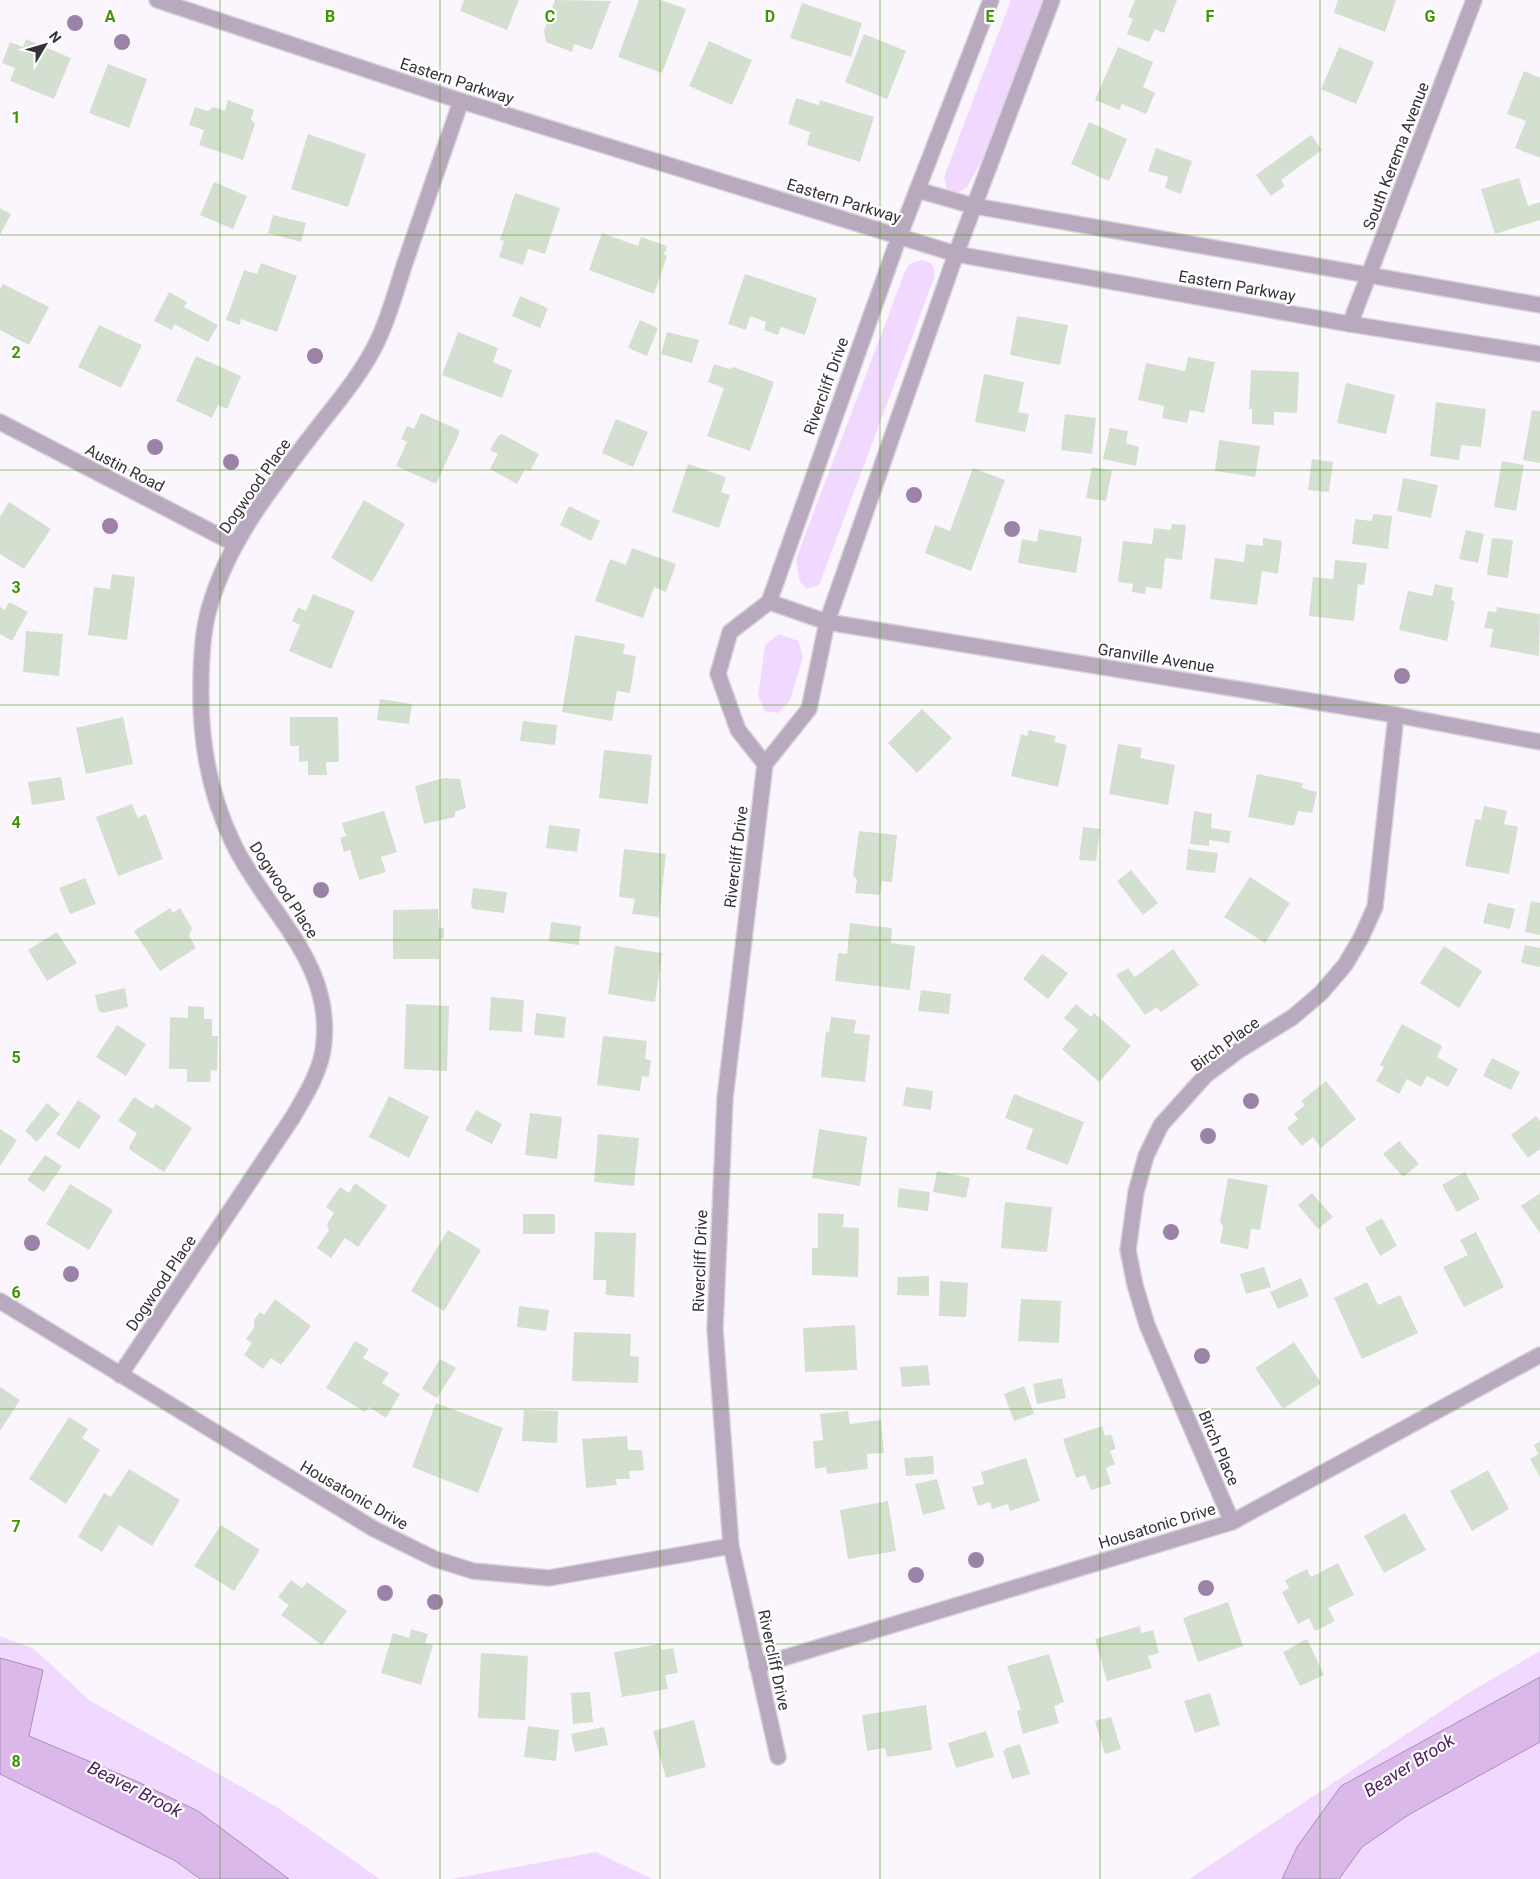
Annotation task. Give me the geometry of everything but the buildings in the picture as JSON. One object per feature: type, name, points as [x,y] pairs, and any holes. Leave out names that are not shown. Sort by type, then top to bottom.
[{"type":"street","name":"Eastern Parkway","points":[[157,0],[461,101],[956,254],[1350,324],[1540,354]]},
{"type":"street","name":"Rivercliff Drive","points":[[769,602],[899,236],[990,0]]},
{"type":"street","points":[[769,602],[730,632],[718,674],[738,730],[765,764],[809,709],[828,622],[956,254],[1052,0]]},
{"type":"street","name":"South Kerema Avenue","points":[[1350,324],[1474,0]]},
{"type":"street","name":"Dogwood Place","points":[[120,1375],[293,1117],[313,1082],[323,1051],[324,1023],[321,997],[313,973],[302,948],[255,883],[233,843],[216,798],[201,725],[203,645],[209,609],[235,544],[268,491],[355,380],[379,339],[461,101]]},
{"type":"street","name":"Eastern Parkway","points":[[917,190],[974,206],[1540,305]]},
{"type":"street","name":"Austin Road","points":[[0,422],[235,544]]},
{"type":"street","name":"Granville Avenue","points":[[769,602],[828,622],[1396,715],[1540,742]]},
{"type":"street","name":"Birch Place","points":[[1232,1522],[1147,1325],[1134,1285],[1128,1250],[1136,1192],[1146,1156],[1161,1125],[1206,1075],[1293,1017],[1321,993],[1345,966],[1362,938],[1374,907],[1396,715]]},
{"type":"street","name":"Rivercliff Drive","points":[[765,764],[725,1098],[715,1329],[732,1546],[778,1757]]},
{"type":"street","name":"Housatonic Drive","points":[[0,1301],[374,1529],[435,1560],[466,1568],[549,1578],[732,1546]]},
{"type":"street","name":"Housatonic Drive","points":[[758,1666],[1232,1522],[1540,1355]]},
{"type":"shaded area","points":[[1011,0],[1045,0],[983,158],[967,187],[957,193],[947,189],[944,177]]},
{"type":"shaded area","points":[[921,260],[928,262],[933,267],[933,281],[819,585],[807,589],[800,582],[796,559],[906,269],[910,264]]},
{"type":"shaded area","points":[[779,634],[798,641],[803,656],[790,700],[778,713],[765,711],[758,696],[765,645]]},
{"type":"shaded area","points":[[0,1636],[34,1649],[89,1700],[280,1809],[380,1879],[0,1879]]},
{"type":"shaded area","points":[[1540,1651],[1540,1879],[1189,1879],[1468,1693]]},
{"type":"shaded area","points":[[596,1852],[652,1879],[451,1879]]},
{"type":"water","name":"Beaver Brook","points":[[0,1658],[43,1670],[29,1736],[136,1781],[198,1811],[289,1879],[200,1879],[174,1860],[0,1774]]},
{"type":"water","name":"Beaver Brook","points":[[1540,1677],[1540,1742],[1410,1814],[1362,1847],[1339,1879],[1282,1879],[1297,1847],[1341,1786]]}]
